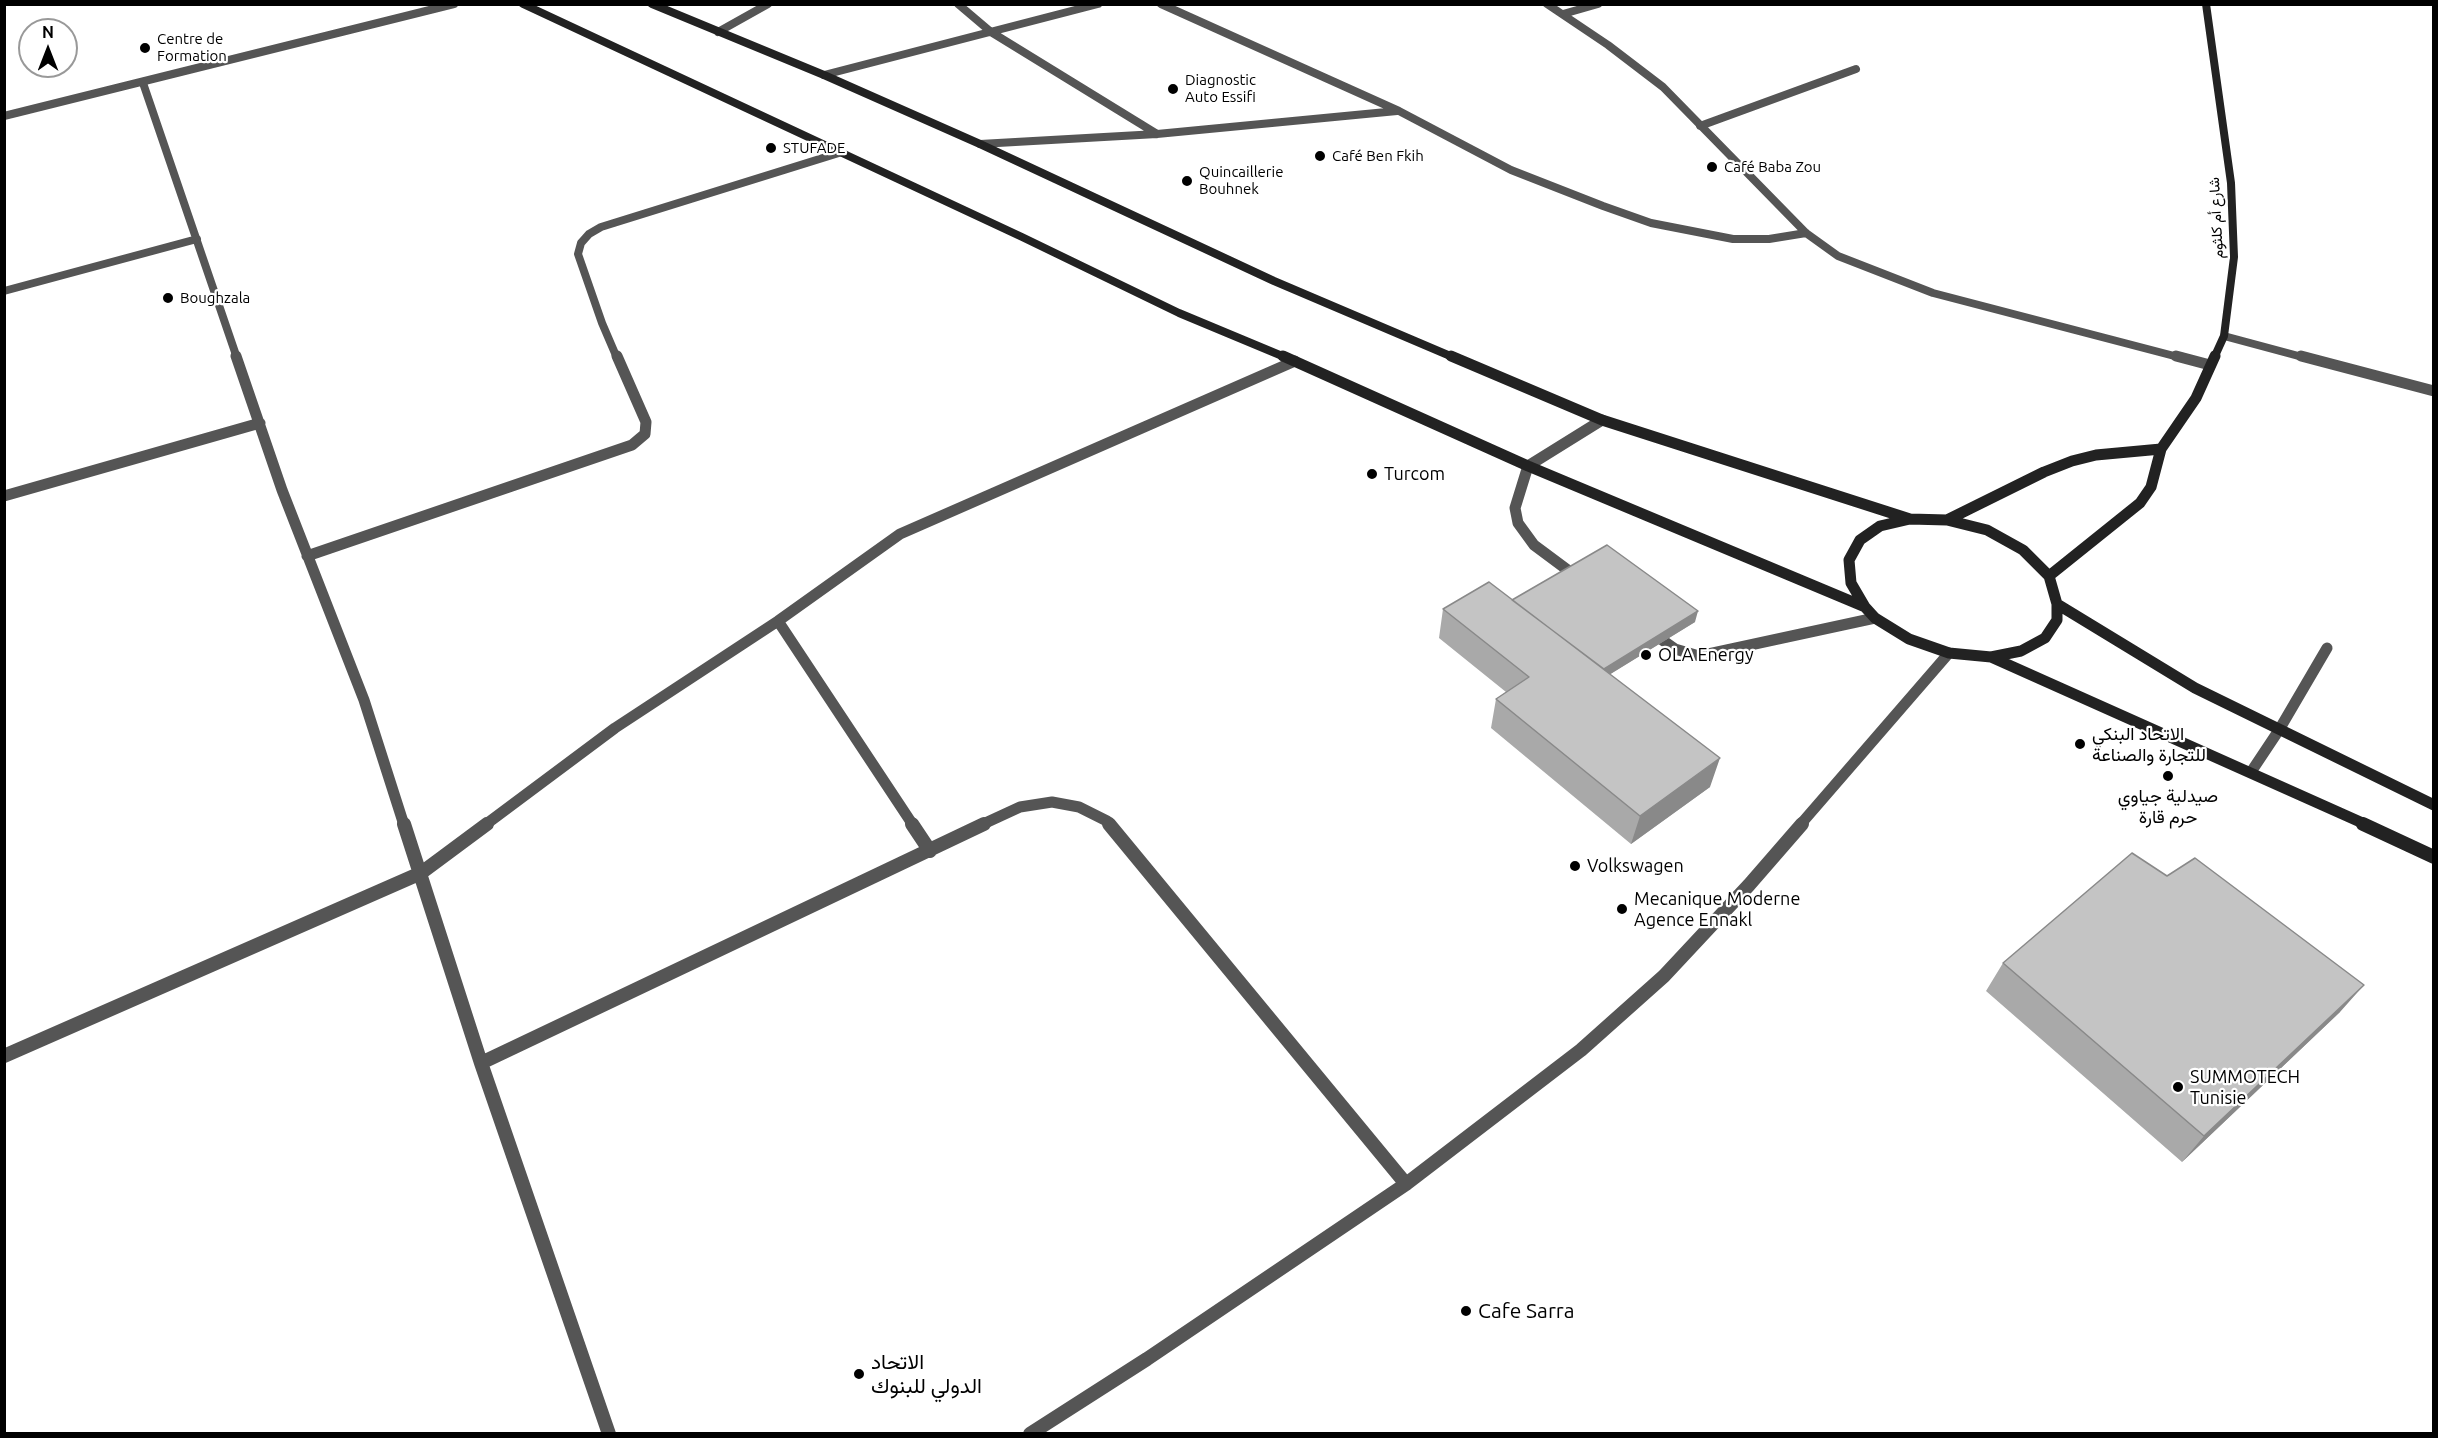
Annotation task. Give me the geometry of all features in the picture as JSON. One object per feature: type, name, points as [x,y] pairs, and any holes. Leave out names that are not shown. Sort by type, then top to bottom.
[{"type":"main road","points":[[523,4],[842,152],[1179,313],[1295,361],[1528,466],[1865,607]]},
{"type":"main road","points":[[652,4],[824,75],[980,144],[1274,281],[1602,420],[1910,519]]},
{"type":"main road","name":"شارع أم كلثوم","points":[[2049,576],[2140,503],[2151,487],[2161,450],[2196,398],[2224,336],[2234,257],[2231,183],[2206,4]]},
{"type":"main road","points":[[1947,520],[2044,471],[2072,461],[2096,455],[2161,450]]},
{"type":"main road","points":[[1910,519],[1947,520],[1987,530],[2024,550],[2049,576],[2057,604],[2057,620],[2044,638],[2022,651],[1991,657],[1948,653],[1909,639],[1875,618],[1865,607],[1851,583],[1849,560],[1860,540],[1880,526],[1910,519]]},
{"type":"main road","points":[[2057,604],[2195,688],[2433,805]]},
{"type":"main road","points":[[1991,657],[2251,772],[2433,857]]},
{"type":"street","points":[[4,116],[454,4]]},
{"type":"street","points":[[718,32],[768,4]]},
{"type":"street","points":[[958,4],[991,32],[1157,134]]},
{"type":"street","points":[[824,75],[1098,4]]},
{"type":"street","points":[[1161,4],[1399,111],[1511,170],[1652,223],[1733,238],[1769,239],[1806,233]]},
{"type":"street","points":[[1547,4],[1663,87],[1806,233],[1846,260],[1933,293],[2211,365]]},
{"type":"street","points":[[1563,14],[1598,4]]},
{"type":"street","points":[[1700,126],[1856,69]]},
{"type":"street","points":[[143,83],[260,423],[308,556],[364,700],[481,1063],[609,1434]]},
{"type":"street","points":[[980,144],[1157,134],[1399,111]]},
{"type":"street","points":[[308,556],[632,445],[645,434],[646,422],[602,323],[578,254],[581,243],[589,234],[601,227],[842,152]]},
{"type":"street","points":[[4,291],[197,239]]},
{"type":"street","points":[[2224,336],[2433,391]]},
{"type":"street","points":[[4,1056],[421,873],[615,728],[778,621],[900,534],[1295,361]]},
{"type":"street","points":[[1590,587],[1534,545],[1518,523],[1515,508],[1528,466],[1602,420]]},
{"type":"street","points":[[4,496],[260,423]]},
{"type":"street","points":[[1637,621],[1675,649],[1699,656],[1875,618]]},
{"type":"street","points":[[778,621],[930,851]]},
{"type":"street","points":[[2251,772],[2279,730],[2327,648]]},
{"type":"street","points":[[1030,1434],[1147,1359],[1406,1184],[1581,1050],[1664,976],[1749,885],[1948,653]]},
{"type":"street","points":[[481,1063],[1020,807],[1052,802],[1079,807],[1107,820],[1406,1184]]},
{"type":"building","points":[[1607,545],[1698,611],[1604,669],[1512,600]]},
{"type":"building","points":[[1489,582],[1720,758],[1640,816],[1496,699],[1529,677],[1443,609]]},
{"type":"building","name":"SUMMOTECH Tunisie","points":[[2132,853],[2167,876],[2195,858],[2364,985],[2204,1136],[2003,963]]},
{"type":"place","name":"Centre de Formation","points":[[145,48]]},
{"type":"place","name":"Diagnostic Auto Essifi","points":[[1173,89]]},
{"type":"place","name":"STUFADE","points":[[771,148]]},
{"type":"place","name":"Café Ben Fkih","points":[[1320,156]]},
{"type":"place","name":"Café Baba Zou","points":[[1712,167]]},
{"type":"place","name":"Quincaillerie Bouhnek","points":[[1187,181]]},
{"type":"place","name":"Boughzala","points":[[168,298]]},
{"type":"place","name":"Turcom","points":[[1372,474]]},
{"type":"place","name":"OLA Energy","points":[[1646,655]]},
{"type":"place","name":"الاتحاد البنكي للتجارة والصناعة","points":[[2080,744]]},
{"type":"place","name":"صيدلية جياوي حرم قارة","points":[[2168,776]]},
{"type":"place","name":"Volkswagen","points":[[1575,866]]},
{"type":"place","name":"Mecanique Moderne Agence Ennakl","points":[[1622,909]]},
{"type":"place","name":"SUMMOTECH Tunisie","points":[[2178,1087]]},
{"type":"place","name":"Cafe Sarra","points":[[1466,1311]]},
{"type":"place","name":"الاتحاد الدولي للبنوك","points":[[859,1374]]}]
